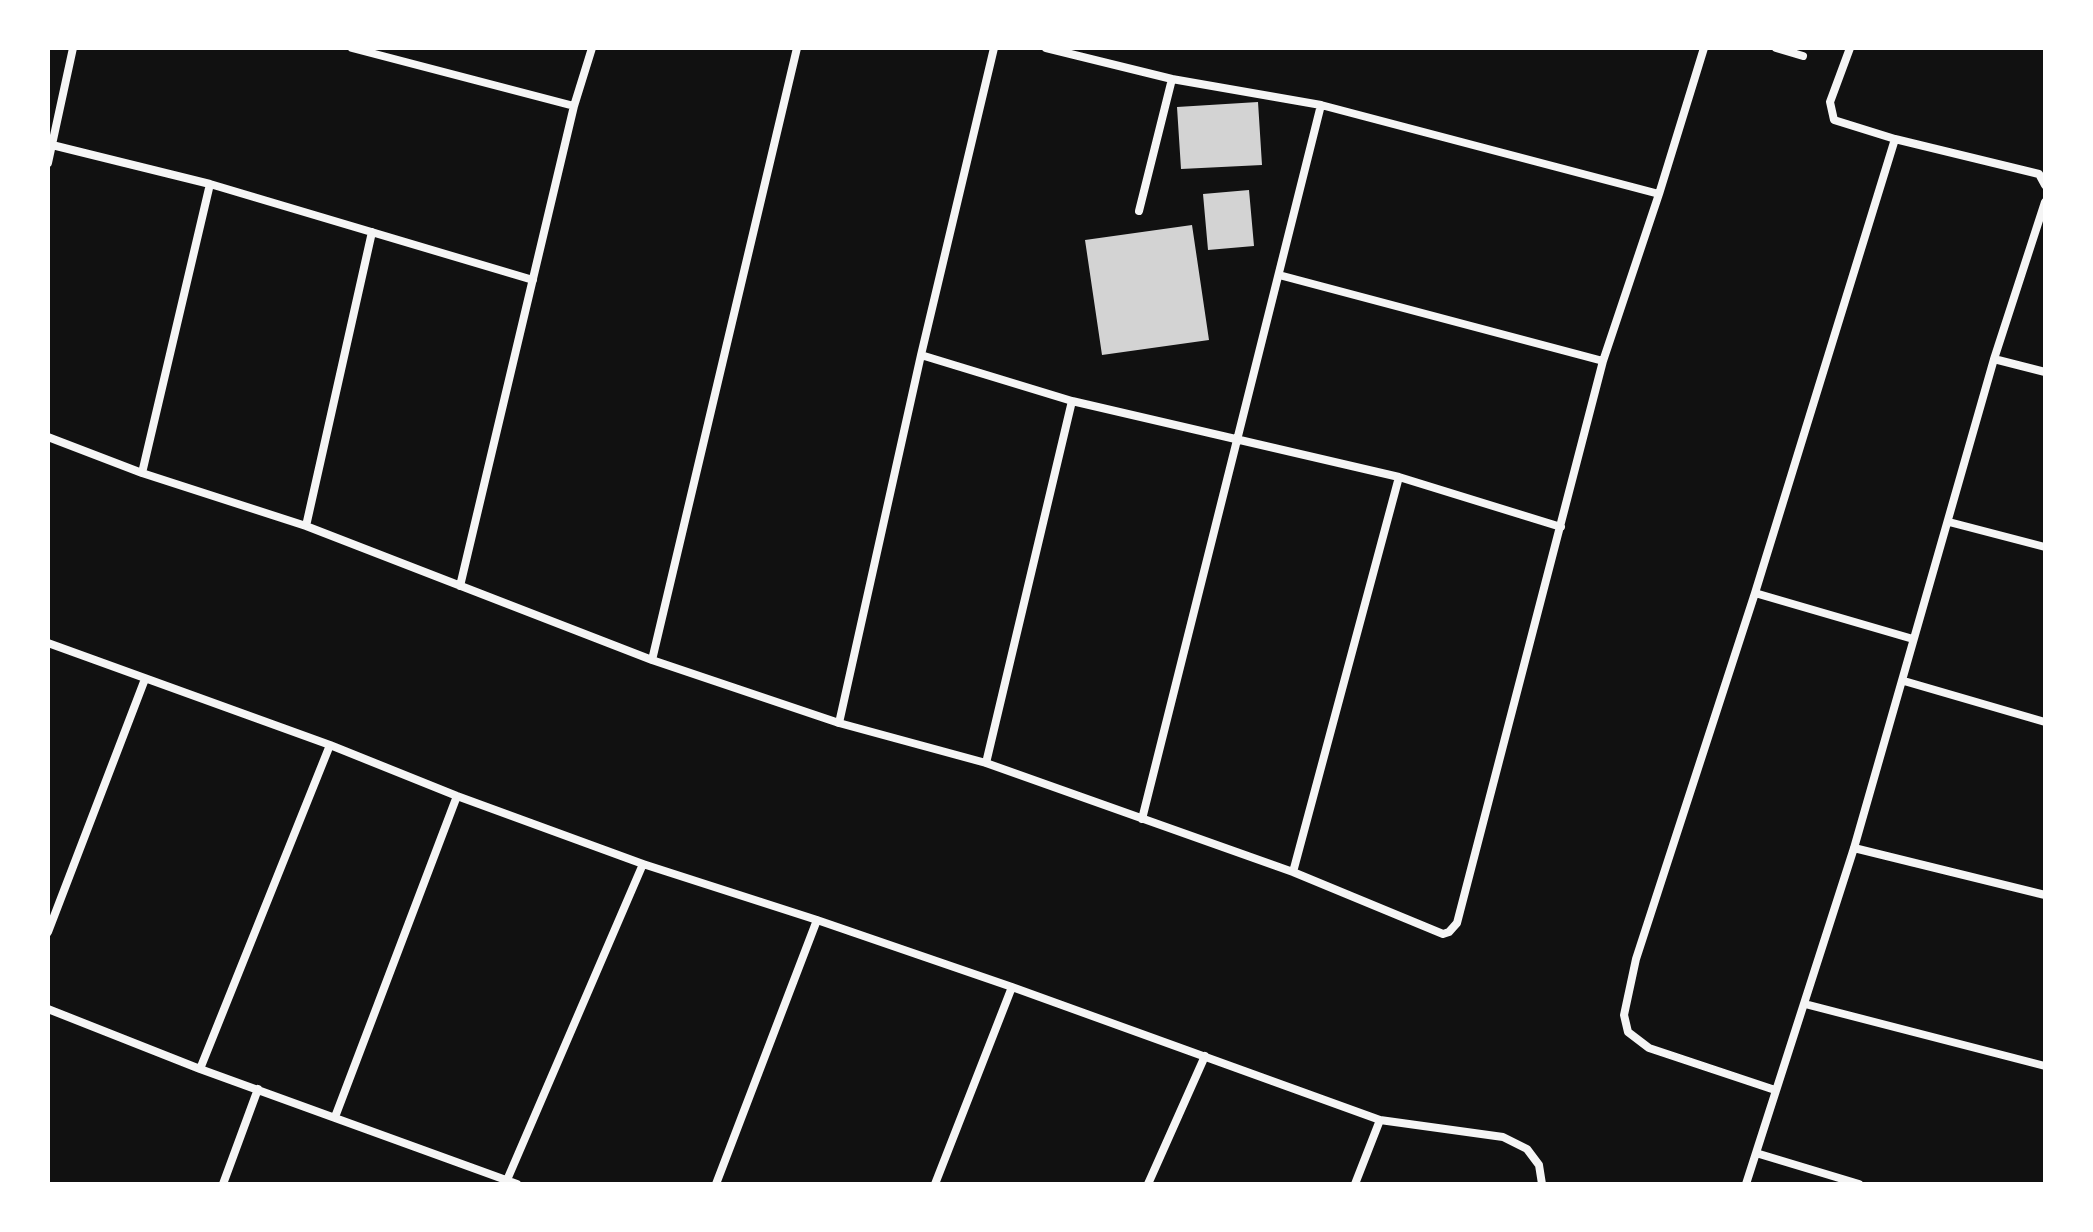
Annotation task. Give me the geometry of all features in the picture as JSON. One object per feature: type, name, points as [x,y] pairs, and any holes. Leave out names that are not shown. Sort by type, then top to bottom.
[{"type":"street","points":[[48,163],[73,48]]},
{"type":"street","points":[[352,48],[574,106]]},
{"type":"street","points":[[460,586],[574,106],[592,48]]},
{"type":"street","points":[[652,660],[797,48]]},
{"type":"street","points":[[839,723],[921,355],[994,48]]},
{"type":"street","points":[[1046,48],[1172,79],[1321,105],[1659,194]]},
{"type":"street","points":[[48,437],[142,473],[306,526],[652,660],[839,723],[986,763],[1293,872],[1443,934],[1454,928],[1603,361],[1704,48]]},
{"type":"street","points":[[1776,48],[1803,56]]},
{"type":"street","points":[[1850,48],[1830,102],[1834,120],[1895,139],[2039,174],[2045,185]]},
{"type":"street","points":[[1139,211],[1172,79]]},
{"type":"street","points":[[1142,819],[1321,105]]},
{"type":"street","points":[[1775,1090],[1649,1048],[1628,1032],[1624,1015],[1636,959],[1755,593],[1895,139]]},
{"type":"street","points":[[50,144],[210,184],[533,280]]},
{"type":"street","points":[[142,473],[210,184]]},
{"type":"street","points":[[1746,1184],[1854,848],[1994,359],[2045,202]]},
{"type":"street","points":[[306,526],[372,232]]},
{"type":"street","points":[[1279,275],[1603,361]]},
{"type":"street","points":[[921,355],[1072,401],[1399,477],[1561,527]]},
{"type":"street","points":[[1994,359],[2045,372]]},
{"type":"street","points":[[986,763],[1072,401]]},
{"type":"street","points":[[1293,872],[1399,477]]},
{"type":"street","points":[[1949,522],[2045,547]]},
{"type":"street","points":[[1755,593],[1913,639]]},
{"type":"street","points":[[48,643],[330,745],[457,796],[643,864],[1012,987],[1380,1120],[1503,1137],[1527,1149],[1539,1165],[1542,1184]]},
{"type":"street","points":[[48,932],[145,679]]},
{"type":"street","points":[[1904,681],[2045,722]]},
{"type":"street","points":[[200,1069],[330,745]]},
{"type":"street","points":[[335,1117],[457,796]]},
{"type":"street","points":[[1854,848],[2045,895]]},
{"type":"street","points":[[507,1180],[643,864]]},
{"type":"street","points":[[716,1184],[817,920]]},
{"type":"street","points":[[935,1184],[1012,987]]},
{"type":"street","points":[[1805,1004],[2045,1066]]},
{"type":"street","points":[[48,1009],[200,1069],[517,1184]]},
{"type":"street","points":[[1148,1184],[1205,1056]]},
{"type":"street","points":[[223,1184],[258,1089]]},
{"type":"street","points":[[1355,1184],[1380,1120]]},
{"type":"street","points":[[1756,1153],[1859,1184]]},
{"type":"building","points":[[1258,102],[1262,165],[1181,169],[1177,107]]},
{"type":"building","points":[[1249,190],[1254,246],[1208,250],[1203,194]]},
{"type":"building","points":[[1192,225],[1209,340],[1102,355],[1085,240]]}]
